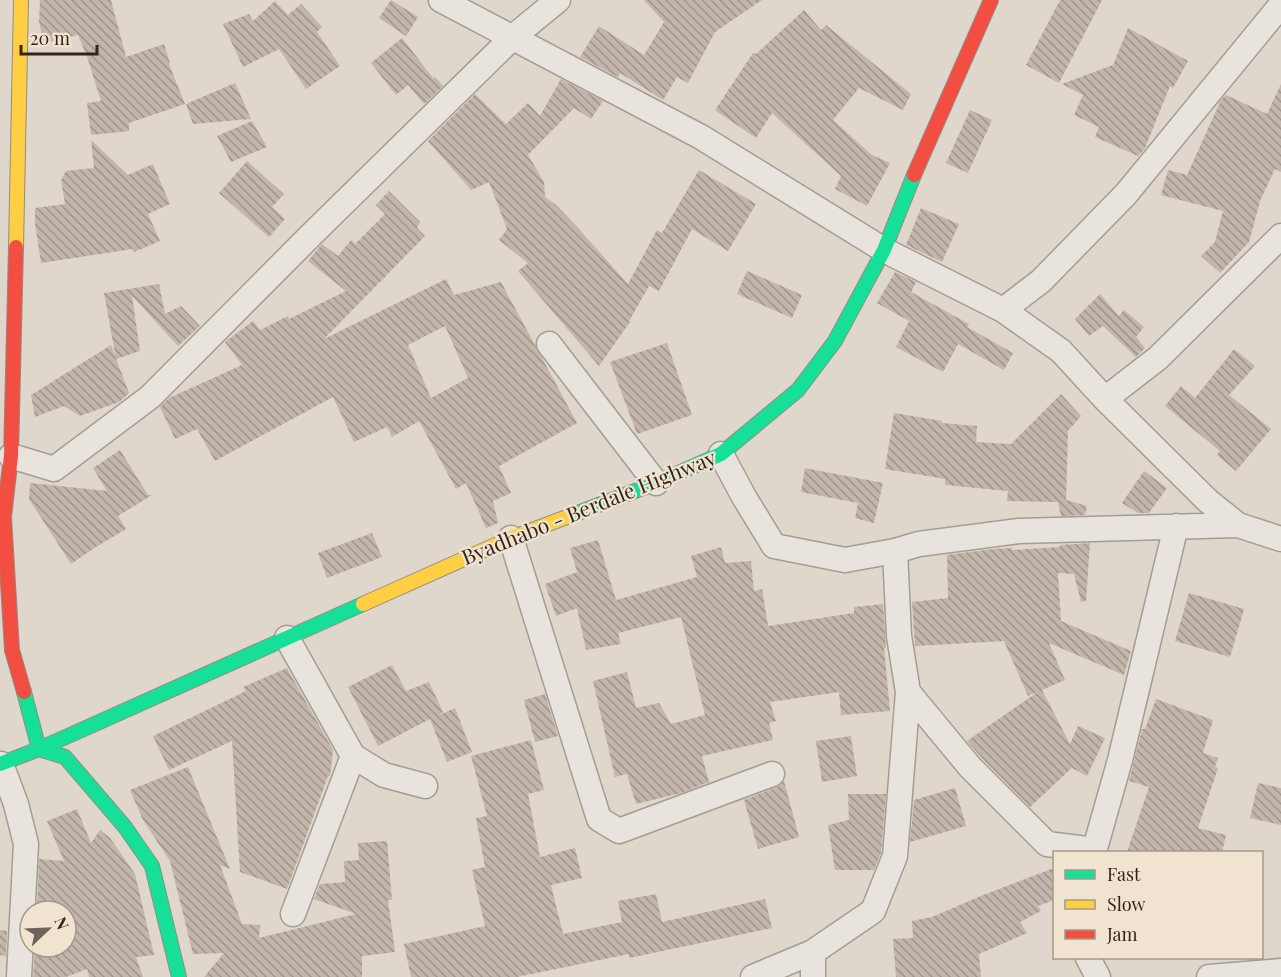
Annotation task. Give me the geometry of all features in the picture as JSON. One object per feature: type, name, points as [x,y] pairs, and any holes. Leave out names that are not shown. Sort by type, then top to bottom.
[{"type":"main road","name":"Byadhabo - Berdale Highway","points":[[1,764],[511,537],[656,483],[722,454],[798,390],[835,341],[884,250],[920,161],[991,0]]},
{"type":"main road","points":[[14,13],[4,517],[12,650],[39,749],[65,757],[125,827],[152,866],[178,977]]},
{"type":"street","points":[[441,0],[701,136],[884,250],[1003,310],[1061,351],[1105,399],[1208,501],[1238,525]]},
{"type":"street","points":[[6,470],[54,469],[150,397],[513,37],[558,0]]},
{"type":"street","points":[[1003,310],[1041,280],[1126,194],[1281,5]]},
{"type":"street","points":[[1105,399],[1158,358],[1281,236]]},
{"type":"street","points":[[549,344],[656,483]]},
{"type":"street","points":[[722,454],[744,497],[774,546],[845,560],[919,544],[1019,531],[1238,525],[1281,539]]},
{"type":"street","points":[[908,692],[970,767],[1047,844],[1094,851],[1120,760],[1176,526]]},
{"type":"street","points":[[511,537],[599,819],[619,831],[772,774]]},
{"type":"street","points":[[753,977],[813,952],[873,911],[895,856],[908,692],[899,636],[895,551]]},
{"type":"street","points":[[287,638],[353,756],[384,775],[425,786]]},
{"type":"street","points":[[293,914],[353,756]]},
{"type":"street","points":[[1,764],[16,804],[26,844],[19,977]]},
{"type":"street","points":[[813,952],[813,977]]},
{"type":"street","points":[[1090,959],[1098,977]]},
{"type":"street","points":[[1209,977],[1281,971]]},
{"type":"building","points":[[40,0],[111,0],[126,57],[164,44],[169,64],[185,104],[129,123],[129,131],[91,135],[87,103],[101,101],[87,57],[78,35],[44,43],[39,22]]},
{"type":"building","points":[[391,0],[418,17],[406,36],[379,18]]},
{"type":"building","points":[[644,0],[762,0],[715,32],[688,83],[677,77],[663,100],[620,73],[618,77],[580,57],[599,26],[644,55],[664,22]]},
{"type":"building","points":[[1060,0],[1102,0],[1059,83],[1026,65]]},
{"type":"building","points":[[275,1],[288,15],[301,4],[322,27],[317,32],[340,66],[306,89],[279,49],[243,67],[223,24],[249,14],[253,21]]},
{"type":"building","points":[[804,10],[821,30],[826,25],[911,94],[903,110],[859,88],[833,120],[872,155],[890,163],[867,206],[835,189],[841,176],[772,113],[756,138],[715,110],[753,53],[756,54]]},
{"type":"building","points":[[1128,28],[1188,61],[1173,88],[1170,86],[1145,148],[1138,156],[1095,137],[1099,127],[1074,115],[1083,95],[1062,84],[1113,65]]},
{"type":"building","points":[[402,38],[433,78],[435,77],[443,86],[424,104],[408,85],[396,95],[371,63]]},
{"type":"building","points":[[561,79],[603,101],[591,119],[574,108],[528,155],[544,182],[545,197],[578,228],[628,284],[657,230],[662,233],[699,170],[756,204],[728,251],[692,229],[659,291],[649,286],[630,322],[599,366],[518,271],[528,263],[499,240],[507,229],[489,182],[471,190],[428,141],[475,94],[506,124],[528,103],[540,116]]},
{"type":"building","points":[[235,83],[251,119],[193,124],[186,104]]},
{"type":"building","points":[[1281,84],[1281,172],[1275,169],[1260,201],[1249,242],[1220,273],[1201,256],[1215,242],[1223,211],[1161,195],[1168,170],[1187,175],[1221,100],[1226,95],[1267,114]]},
{"type":"building","points":[[970,110],[992,120],[968,173],[946,163]]},
{"type":"building","points":[[252,121],[267,147],[231,162],[217,136]]},
{"type":"building","points":[[91,140],[128,175],[153,164],[170,204],[148,214],[160,241],[134,252],[133,249],[41,263],[35,208],[65,204],[61,180],[66,171],[94,168]]},
{"type":"building","points":[[247,161],[284,194],[272,207],[285,219],[269,237],[219,193]]},
{"type":"building","points":[[389,191],[420,222],[417,228],[425,236],[324,339],[446,279],[454,295],[501,282],[577,423],[499,466],[511,493],[493,501],[498,523],[486,528],[466,483],[456,489],[419,421],[392,437],[387,427],[354,442],[333,397],[215,461],[197,429],[175,439],[160,407],[169,398],[242,365],[225,342],[253,321],[260,330],[288,316],[289,319],[346,291],[308,261],[322,244],[338,256],[351,240],[355,244],[385,214],[376,205]],"holes":[[[445,326],[468,378],[431,398],[408,345]]]},
{"type":"building","points":[[921,208],[959,224],[942,262],[906,245]]},
{"type":"building","points":[[747,271],[802,295],[792,318],[737,294]]},
{"type":"building","points":[[895,272],[916,282],[911,292],[969,324],[967,327],[1013,353],[1004,370],[958,344],[943,372],[896,347],[909,321],[877,303]]},
{"type":"building","points":[[159,284],[165,314],[181,306],[200,326],[178,346],[132,296],[140,351],[116,359],[104,293]]},
{"type":"building","points":[[1100,294],[1119,316],[1124,310],[1144,327],[1136,337],[1145,348],[1136,357],[1103,326],[1089,336],[1075,319]]},
{"type":"building","points":[[667,343],[692,415],[637,434],[610,362]]},
{"type":"building","points":[[111,345],[129,393],[119,402],[80,416],[64,406],[35,417],[31,395]]},
{"type":"building","points":[[1234,349],[1255,366],[1229,395],[1271,429],[1236,471],[1217,455],[1220,451],[1165,406],[1181,386],[1195,398]]},
{"type":"building","points":[[1061,394],[1081,416],[1068,431],[1066,500],[1087,506],[1085,515],[1061,516],[1058,502],[1007,501],[1008,491],[945,485],[945,479],[885,469],[894,413],[942,421],[941,423],[977,426],[976,442],[1011,444]]},
{"type":"building","points":[[120,450],[148,495],[152,495],[118,516],[126,529],[71,564],[29,499],[30,483],[107,491],[93,468]]},
{"type":"building","points":[[805,468],[883,483],[874,523],[855,518],[858,503],[801,492]]},
{"type":"building","points":[[1144,471],[1167,488],[1149,513],[1138,513],[1122,503]]},
{"type":"building","points":[[372,533],[382,557],[327,578],[318,553]]},
{"type":"building","points":[[598,540],[616,600],[697,577],[691,556],[721,547],[725,563],[751,561],[754,591],[762,589],[768,626],[854,613],[854,607],[883,604],[886,648],[884,648],[890,711],[841,715],[839,692],[770,702],[776,721],[769,723],[773,740],[702,756],[709,782],[681,793],[636,804],[627,774],[615,777],[593,681],[627,672],[636,708],[659,703],[671,724],[705,715],[681,617],[618,633],[621,644],[586,650],[577,608],[556,616],[545,584],[577,572],[570,548]]},
{"type":"building","points":[[1090,543],[1086,601],[1081,602],[1074,574],[1058,573],[1061,621],[1131,651],[1124,675],[1049,643],[1065,680],[1042,690],[1070,744],[1078,726],[1105,738],[1087,776],[1072,768],[1030,807],[967,741],[1039,691],[1028,696],[1004,641],[915,646],[912,602],[948,598],[947,555],[993,549],[1012,548],[1012,550]]},
{"type":"building","points":[[1189,593],[1244,609],[1230,657],[1175,641]]},
{"type":"building","points":[[392,665],[406,691],[429,682],[443,712],[439,715],[455,708],[472,752],[447,762],[430,719],[378,746],[348,687]]},
{"type":"building","points":[[287,668],[333,750],[330,776],[328,776],[287,889],[240,872],[232,741],[169,770],[153,736],[246,691],[243,687]]},
{"type":"building","points":[[545,694],[558,736],[535,742],[524,700]]},
{"type":"building","points":[[1156,699],[1213,720],[1203,753],[1218,758],[1215,767],[1218,768],[1198,828],[1226,835],[1222,851],[1127,851],[1149,787],[1129,781],[1142,729],[1145,729]]},
{"type":"building","points":[[851,736],[857,776],[822,782],[816,741]]},
{"type":"building","points":[[531,740],[544,790],[528,794],[540,857],[575,848],[582,878],[551,885],[563,934],[622,922],[618,901],[656,894],[662,922],[765,899],[772,928],[629,958],[629,954],[517,977],[411,977],[404,944],[485,926],[472,870],[485,867],[476,818],[487,816],[471,756]]},
{"type":"building","points":[[188,767],[230,869],[220,865],[242,924],[260,925],[259,938],[356,914],[314,899],[320,884],[345,882],[344,861],[359,860],[358,843],[387,841],[392,900],[388,900],[395,952],[362,956],[362,977],[204,977],[224,953],[193,954],[170,861],[143,820],[130,790]]},
{"type":"building","points":[[784,781],[799,837],[758,849],[744,800],[777,787]]},
{"type":"building","points":[[1258,783],[1281,788],[1281,825],[1250,818]]},
{"type":"building","points":[[955,788],[966,826],[910,842],[914,800]]},
{"type":"building","points":[[848,794],[886,794],[881,853],[874,870],[835,870],[828,825],[849,820]]},
{"type":"building","points":[[77,809],[91,843],[100,830],[110,838],[135,874],[154,955],[136,957],[143,977],[89,977],[87,969],[66,977],[33,977],[34,959],[78,959],[78,899],[37,899],[39,859],[64,861],[47,821]]},
{"type":"building","points":[[1053,868],[1053,900],[1038,906],[1041,911],[1020,922],[1027,933],[979,954],[981,977],[896,977],[893,939],[913,938],[912,921],[932,917]]},
{"type":"building","points":[[0,930],[7,931],[6,956],[0,955]]},
{"type":"traffic: fast","points":[[575,514],[656,483],[721,454],[798,390],[835,341],[884,250],[914,175]]},
{"type":"traffic: fast","points":[[0,764],[39,749],[363,604]]},
{"type":"traffic: fast","points":[[24,692],[39,749],[65,757],[125,827],[152,866],[179,977]]},
{"type":"traffic: slow","points":[[16,247],[21,0]]},
{"type":"traffic: slow","points":[[363,604],[511,538],[575,514]]},
{"type":"traffic: jam","points":[[914,175],[991,0]]},
{"type":"traffic: jam","points":[[16,247],[11,456],[4,517],[12,650],[24,692]]}]
